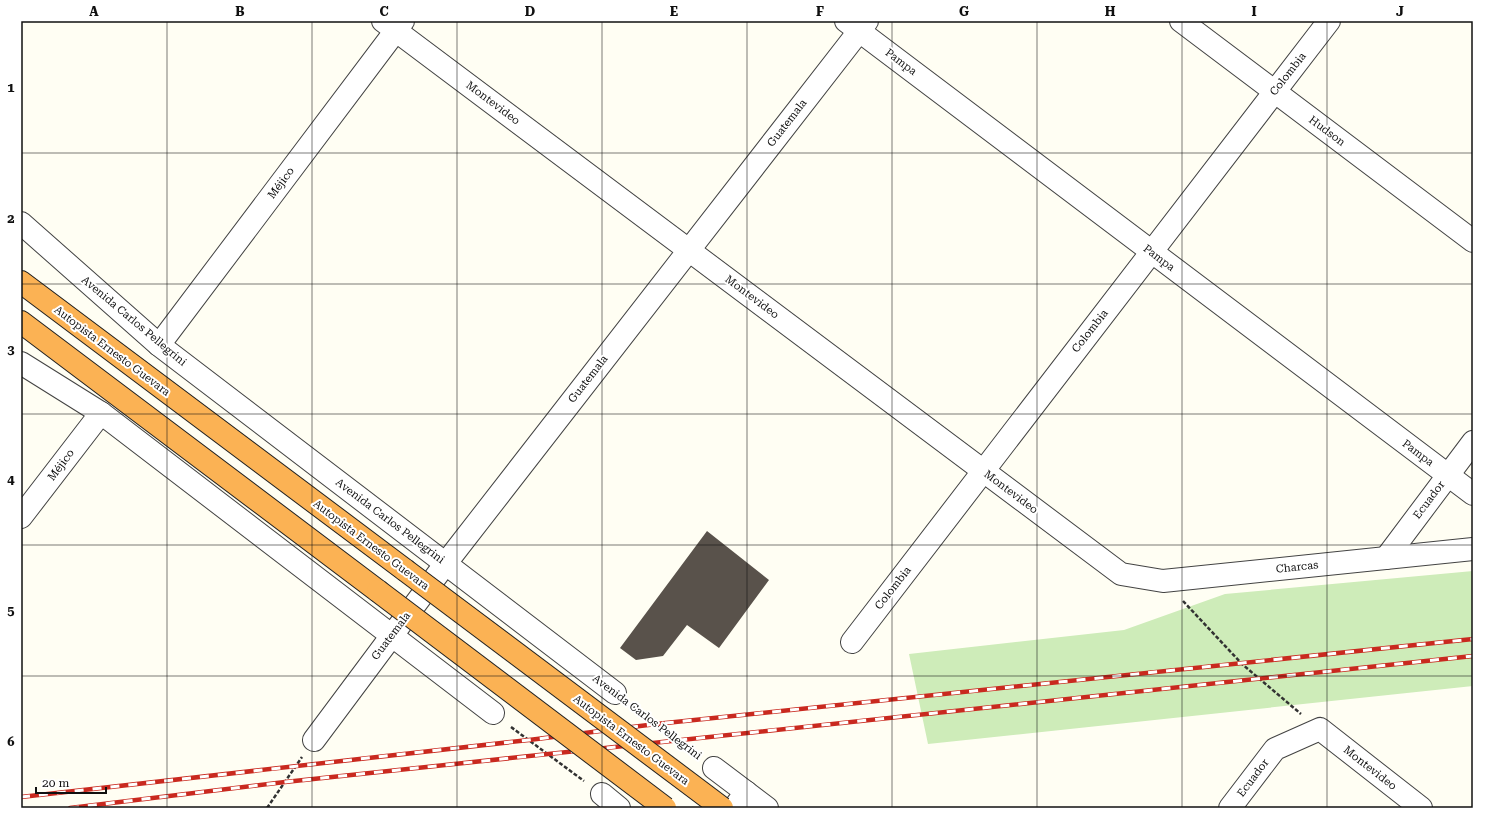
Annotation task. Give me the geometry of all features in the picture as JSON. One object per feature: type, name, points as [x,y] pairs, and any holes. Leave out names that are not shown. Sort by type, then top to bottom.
[{"type":"highway","name":"Autopista Ernesto Guevara","points":[[21,282],[722,808]]},
{"type":"highway","points":[[21,322],[665,808]]},
{"type":"street","name":"Hudson","points":[[1181,21],[1473,241]]},
{"type":"street","name":"Colombia","points":[[852,642],[1329,21]]},
{"type":"street","name":"Montevideo","points":[[394,24],[689,250],[1121,574]]},
{"type":"street","name":"Méjico","points":[[159,345],[394,24]]},
{"type":"street","name":"Guatemala","points":[[314,740],[446,563],[689,250],[858,24]]},
{"type":"street","name":"Pampa","points":[[858,24],[1152,252],[1473,494]]},
{"type":"street","name":"Avenida Carlos Pellegrini","points":[[21,223],[159,345],[615,693]]},
{"type":"street","points":[[21,363],[100,413],[493,713]]},
{"type":"street","name":"Méjico","points":[[21,517],[100,413]]},
{"type":"street","name":"Ecuador","points":[[1386,558],[1473,442]]},
{"type":"street","name":"Charcas","points":[[1121,574],[1164,580],[1473,550]]},
{"type":"street","name":"Montevideo","points":[[1320,729],[1421,808]]},
{"type":"street","name":"Ecuador","points":[[1230,808],[1275,749],[1320,729]]},
{"type":"street","points":[[714,768],[740,800],[767,808]]},
{"type":"street","points":[[602,794],[620,808]]},
{"type":"path","points":[[1164,580],[1242,664],[1320,729]]},
{"type":"path","name":"Avenida Carlos Pellegrini","points":[[615,693],[714,768]]},
{"type":"path","points":[[493,713],[602,794]]},
{"type":"path","points":[[267,808],[314,740]]},
{"type":"green space","points":[[1473,571],[1473,686],[928,744],[909,654],[1124,630],[1225,594]]},
{"type":"building","points":[[707,531],[769,580],[719,648],[687,625],[663,656],[636,660],[620,648]]},
{"type":"railway","points":[[21,797],[529,740],[656,724],[1473,639]]},
{"type":"railway","points":[[70,808],[285,782],[1473,656]]}]
